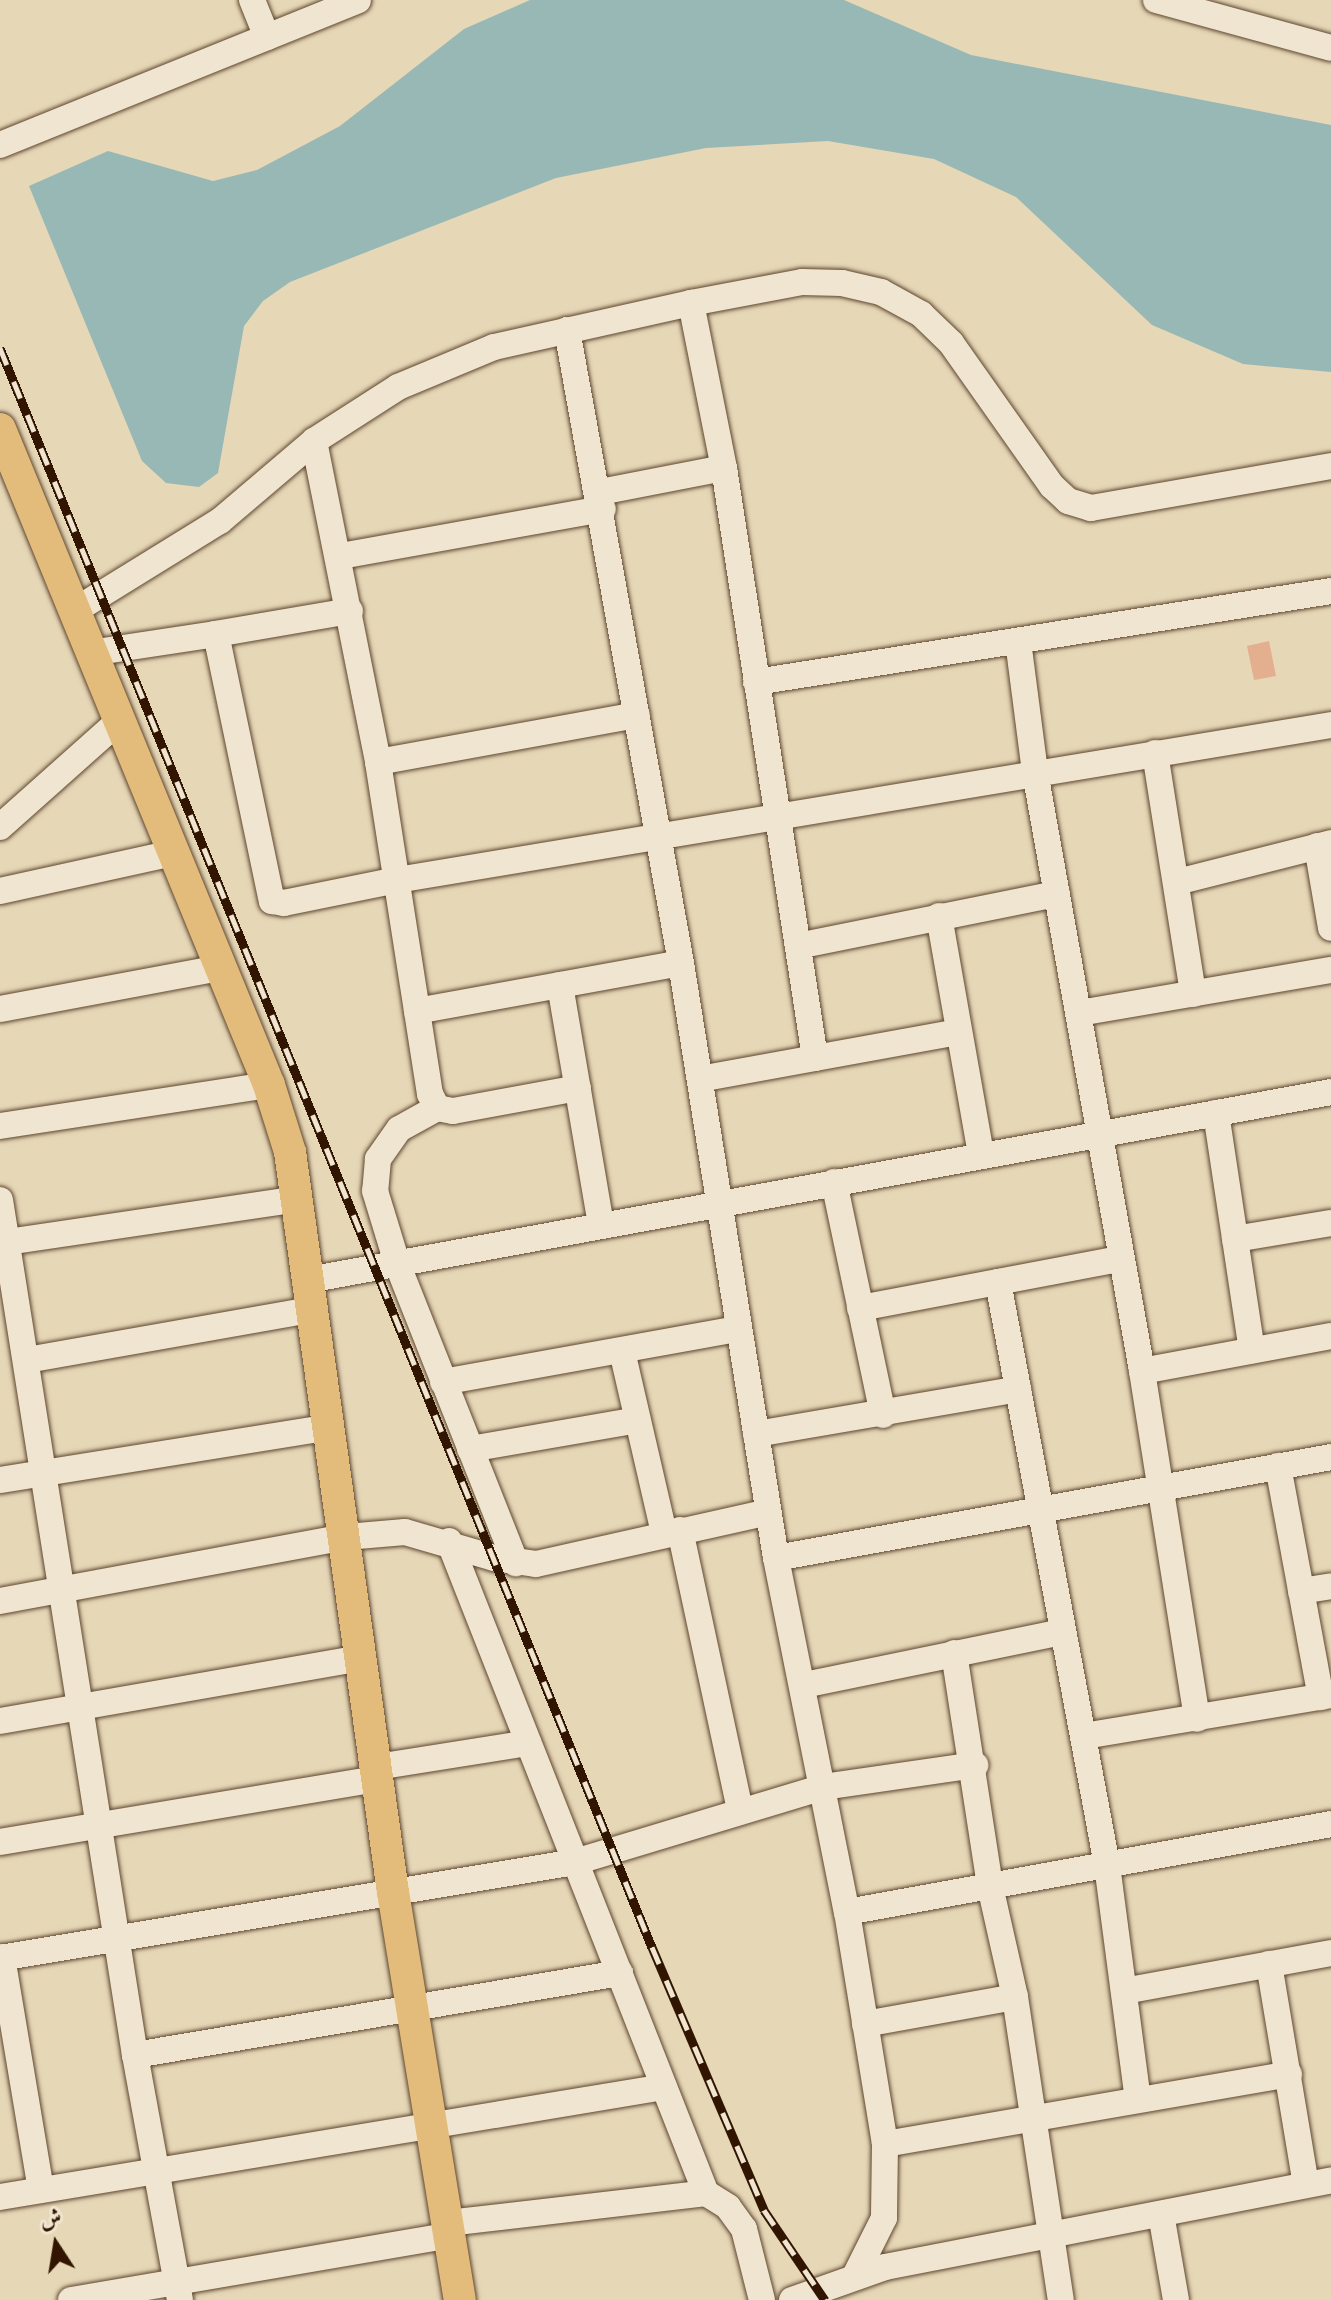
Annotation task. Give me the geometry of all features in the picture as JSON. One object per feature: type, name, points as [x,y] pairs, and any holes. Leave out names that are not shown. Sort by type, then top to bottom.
[{"type":"main road","points":[[0,429],[269,1085],[290,1152],[393,1892],[460,2300]]},
{"type":"street","points":[[252,0],[267,37]]},
{"type":"street","points":[[0,145],[358,0]]},
{"type":"street","points":[[1156,0],[1325,42]]},
{"type":"street","points":[[74,611],[220,521],[314,441],[362,407],[439,367],[494,347],[802,282],[842,283],[881,292],[921,314],[951,343],[1052,486],[1068,501],[1091,508],[1331,466]]},
{"type":"street","points":[[691,303],[724,468],[815,1058]]},
{"type":"street","points":[[567,330],[601,501],[681,963],[776,1558],[804,1685],[847,1912],[885,2144],[884,2218],[855,2276],[834,2293],[792,2300]]},
{"type":"street","points":[[314,441],[341,556],[378,762],[430,1094],[437,1108]]},
{"type":"street","points":[[341,556],[601,501],[724,468]]},
{"type":"street","points":[[756,682],[1331,591]]},
{"type":"street","points":[[91,653],[350,611]]},
{"type":"street","points":[[216,634],[272,901],[284,903],[397,880],[1331,725]]},
{"type":"street","points":[[1018,641],[1035,772],[1100,1134],[1119,1259],[1142,1371],[1197,1719]]},
{"type":"street","points":[[378,762],[637,715]]},
{"type":"street","points":[[0,827],[119,721]]},
{"type":"street","points":[[1155,753],[1193,994]]},
{"type":"street","points":[[1177,882],[1324,845],[1331,928]]},
{"type":"street","points":[[0,891],[173,853]]},
{"type":"street","points":[[798,946],[1057,894]]},
{"type":"street","points":[[939,916],[981,1154]]},
{"type":"street","points":[[417,1011],[681,963]]},
{"type":"street","points":[[0,1009],[220,968]]},
{"type":"street","points":[[1079,1013],[1331,970]]},
{"type":"street","points":[[560,985],[601,1224]]},
{"type":"street","points":[[700,1079],[958,1032]]},
{"type":"street","points":[[0,1126],[269,1085]]},
{"type":"street","points":[[516,1563],[397,1263],[375,1191],[378,1159],[399,1129],[437,1108],[453,1111],[578,1088]]},
{"type":"street","points":[[27,1360],[310,1295],[397,1263],[1331,1092]]},
{"type":"street","points":[[1216,1113],[1252,1350]]},
{"type":"street","points":[[834,1182],[883,1415]]},
{"type":"street","points":[[4,1243],[297,1199]]},
{"type":"street","points":[[0,1200],[4,1243],[46,1472],[79,1708],[135,2055],[178,2291]]},
{"type":"street","points":[[1235,1239],[1331,1223]]},
{"type":"street","points":[[860,1308],[1119,1259]]},
{"type":"street","points":[[998,1282],[1107,1865],[1138,2099]]},
{"type":"street","points":[[443,1382],[738,1329]]},
{"type":"street","points":[[1142,1371],[1331,1336]]},
{"type":"street","points":[[622,1351],[638,1420],[672,1532],[740,1811]]},
{"type":"street","points":[[756,1434],[883,1415],[1018,1389]]},
{"type":"street","points":[[470,1449],[638,1420]]},
{"type":"street","points":[[0,1480],[330,1427]]},
{"type":"street","points":[[776,1558],[1331,1457]]},
{"type":"street","points":[[1084,1736],[1326,1696],[1301,1591],[1278,1466]]},
{"type":"street","points":[[0,1601],[346,1537],[405,1532],[449,1541],[516,1563],[536,1564],[768,1512]]},
{"type":"street","points":[[449,1541],[706,2193],[728,2207],[744,2229],[762,2300]]},
{"type":"street","points":[[1301,1591],[1331,1586]]},
{"type":"street","points":[[804,1685],[1063,1632]]},
{"type":"street","points":[[954,1653],[975,1765],[990,1886],[1015,1997],[1061,2300]]},
{"type":"street","points":[[0,1721],[361,1658]]},
{"type":"street","points":[[0,1842],[100,1826],[528,1743]]},
{"type":"street","points":[[41,2190],[1,1958],[575,1862],[823,1787],[975,1765]]},
{"type":"street","points":[[847,1912],[1331,1824]]},
{"type":"street","points":[[1124,1991],[1331,1953]]},
{"type":"street","points":[[855,2276],[1319,2182],[1289,2074],[1269,1964]]},
{"type":"street","points":[[135,2055],[620,1973]]},
{"type":"street","points":[[865,2024],[1015,1997]]},
{"type":"street","points":[[885,2144],[1289,2074]]},
{"type":"street","points":[[0,2197],[431,2123],[664,2087]]},
{"type":"street","points":[[71,2300],[178,2291],[449,2229],[706,2193]]},
{"type":"street","points":[[1161,2214],[1176,2300]]},
{"type":"water","points":[[530,0],[844,0],[971,55],[1331,125],[1331,372],[1243,364],[1152,325],[1016,197],[934,159],[828,141],[706,148],[556,178],[290,282],[263,301],[244,326],[218,473],[199,487],[166,483],[142,461],[29,186],[108,151],[213,181],[257,170],[340,126],[464,29]]},
{"type":"building","points":[[1269,641],[1276,676],[1254,680],[1247,646]]},
{"type":"railway","points":[[0,348],[652,1947],[764,2210],[825,2300]]}]
